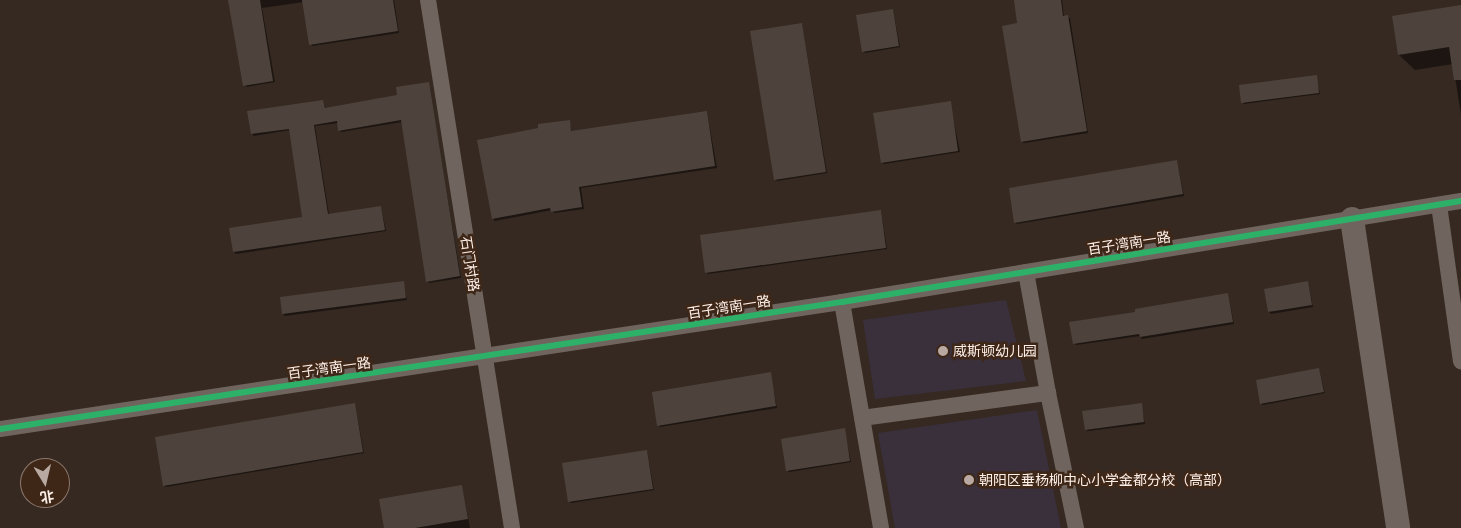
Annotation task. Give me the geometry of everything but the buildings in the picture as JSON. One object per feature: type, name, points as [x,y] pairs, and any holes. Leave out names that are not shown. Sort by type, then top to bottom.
[{"type":"street","name":"石门村路","points":[[428,0],[512,528]]},
{"type":"street","name":"百子湾南一路","points":[[0,429],[842,302],[1461,201]]},
{"type":"street","points":[[1439,204],[1461,361]]},
{"type":"street","points":[[1352,219],[1398,528]]},
{"type":"street","points":[[1026,272],[1048,393],[1076,528]]},
{"type":"street","points":[[842,302],[881,528]]},
{"type":"street","points":[[862,418],[1048,393]]},
{"type":"shaded area","name":"威斯顿幼儿园","points":[[1006,300],[1026,381],[875,399],[863,320]]},
{"type":"shaded area","name":"朝阳区垂杨柳中心小学金都分校（高部）","points":[[1037,410],[1061,528],[895,528],[878,433]]},
{"type":"cycle path","points":[[0,429],[842,302],[1461,201]]},
{"type":"place","name":"威斯顿幼儿园","points":[[943,351]]},
{"type":"place","name":"朝阳区垂杨柳中心小学金都分校（高部）","points":[[969,480]]}]
